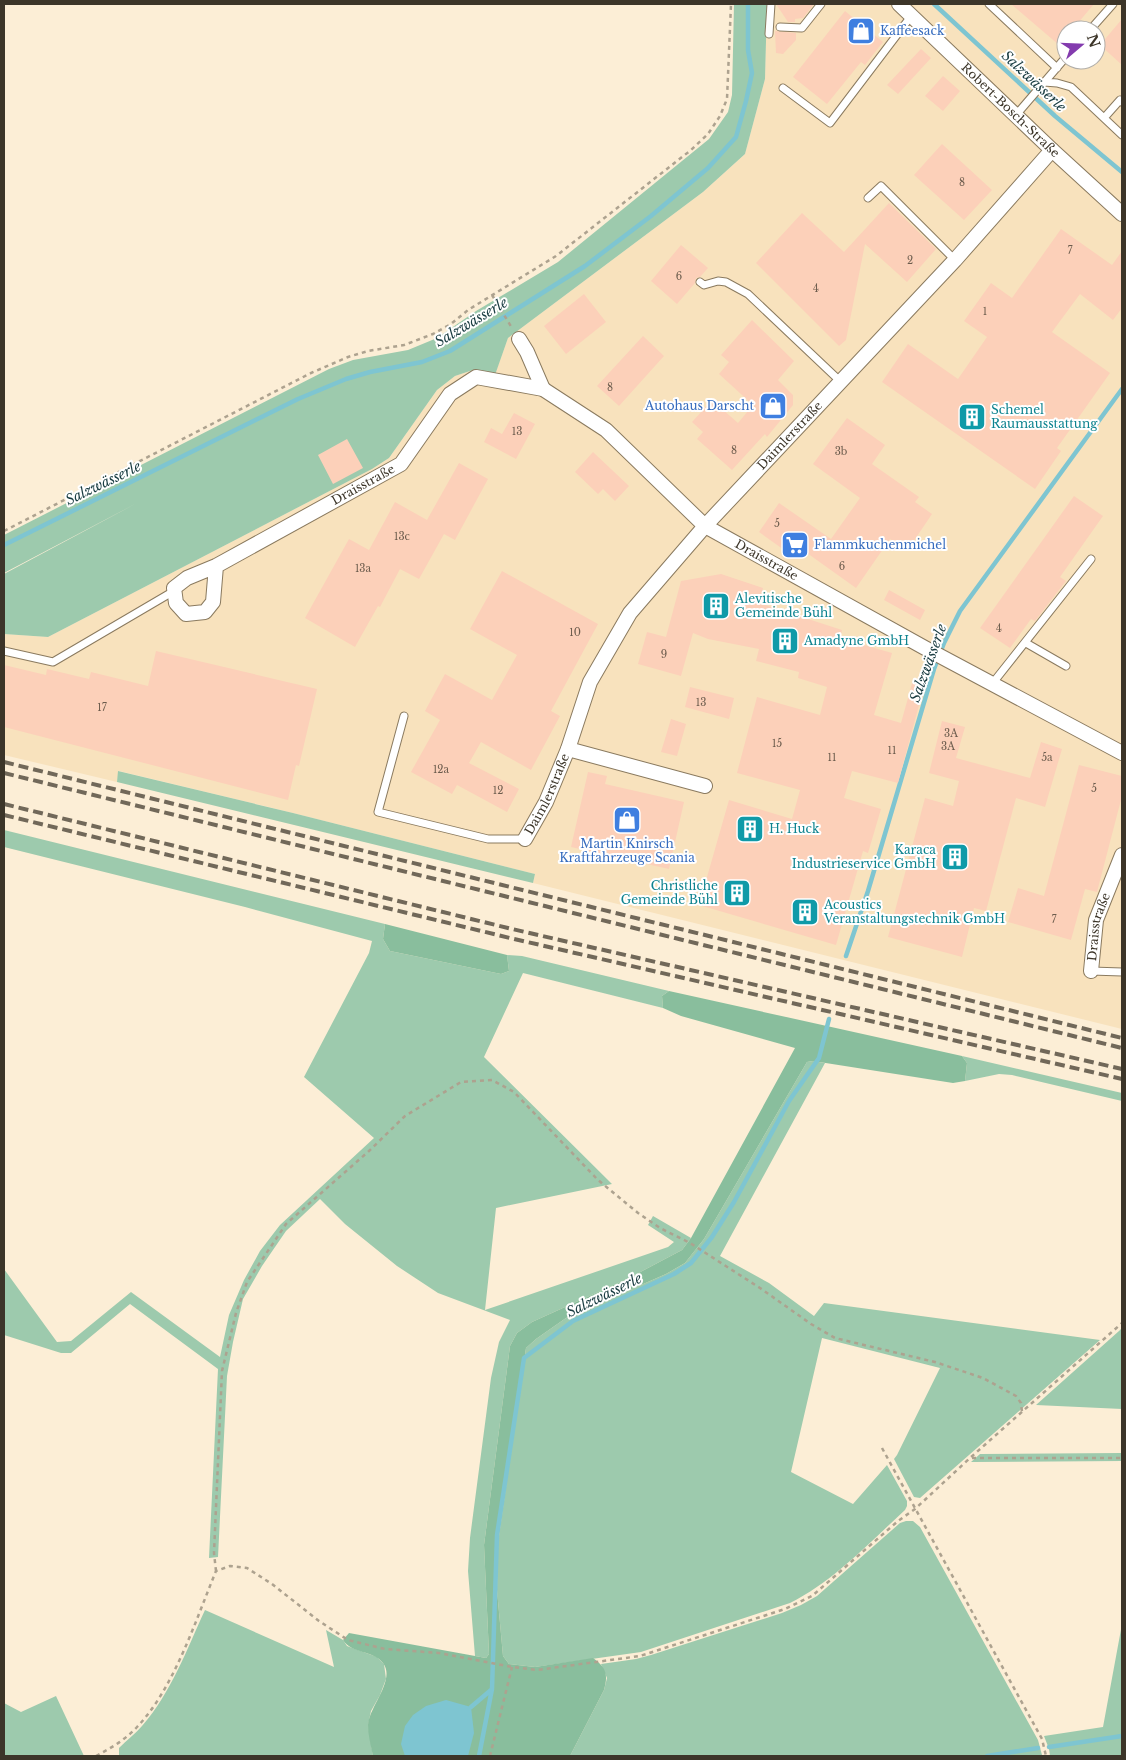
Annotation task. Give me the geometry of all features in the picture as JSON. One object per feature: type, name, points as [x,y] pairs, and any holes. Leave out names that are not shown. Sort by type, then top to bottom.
[{"type":"street","name":"Robert-Bosch-Straße","points":[[899,4],[1122,214]]},
{"type":"street","name":"Daimlerstraße","points":[[524,839],[546,802],[568,748],[590,682],[630,613],[705,526],[955,260],[1052,150]]},
{"type":"street","points":[[519,338],[543,388]]},
{"type":"street","name":"Draisstraße","points":[[174,592],[174,588],[186,578],[216,566],[401,464],[450,394],[476,377],[543,388],[606,430],[705,526],[925,648],[1122,753]]},
{"type":"street","points":[[174,592],[176,603],[186,614],[204,612],[213,602],[216,566]]},
{"type":"street","name":"Daimlerstraße","points":[[568,748],[705,786]]},
{"type":"street","name":"Draisstraße","points":[[1091,971],[1096,920],[1122,855]]},
{"type":"lane","points":[[769,34],[770,4]]},
{"type":"lane","points":[[780,27],[802,28],[821,4]]},
{"type":"lane","points":[[989,4],[1056,67]]},
{"type":"lane","points":[[1099,20],[1113,4]]},
{"type":"lane","points":[[783,88],[830,123],[912,15]]},
{"type":"lane","points":[[1016,115],[1056,69]]},
{"type":"lane","points":[[1044,82],[1058,83],[1071,87],[1122,135]]},
{"type":"lane","points":[[1104,118],[1120,100],[1122,102]]},
{"type":"lane","points":[[868,198],[881,186],[955,260]]},
{"type":"lane","points":[[700,282],[704,285],[718,281],[726,282],[748,294],[841,382]]},
{"type":"lane","points":[[992,684],[1090,559]]},
{"type":"lane","points":[[4,651],[53,662],[174,592]]},
{"type":"lane","points":[[1026,643],[1066,666]]},
{"type":"lane","points":[[404,716],[378,812],[488,839],[524,839]]},
{"type":"lane","points":[[1091,971],[1122,972]]},
{"type":"path","points":[[4,531],[310,373],[348,357],[368,351],[404,345],[433,334],[563,251],[691,150],[708,134],[720,116],[727,99],[731,4]]},
{"type":"path","points":[[492,295],[519,338]]},
{"type":"path","points":[[96,1756],[116,1745],[136,1728],[156,1703],[193,1628],[216,1571],[214,1554],[222,1371],[236,1313],[247,1282],[286,1224],[369,1151],[405,1116],[462,1082],[492,1080],[514,1092],[605,1186],[660,1228],[709,1255],[811,1324],[835,1338],[935,1362],[983,1378],[1016,1396],[1022,1412]]},
{"type":"path","points":[[216,1571],[230,1566],[247,1568],[348,1640],[385,1649],[439,1653],[536,1670],[640,1656],[785,1608],[812,1596],[843,1571],[898,1521],[915,1509],[1122,1323]]},
{"type":"path","points":[[882,1448],[1042,1739],[1046,1756]]},
{"type":"path","points":[[970,1458],[1122,1458]]},
{"type":"path","points":[[490,1756],[512,1667]]},
{"type":"shaded area","points":[[767,4],[1122,4],[1122,1029],[533,883],[535,874],[293,813],[119,771],[117,782],[4,755],[4,634],[48,637],[372,469],[389,458],[437,390],[455,376],[473,370],[495,374],[508,338],[703,192],[745,154],[765,79]]},
{"type":"green space","points":[[734,4],[767,4],[765,79],[745,154],[703,192],[508,338],[495,375],[473,370],[455,376],[437,390],[389,458],[372,469],[48,637],[4,634],[4,574],[137,503],[4,573],[4,535],[329,369],[353,360],[408,350],[437,338],[476,311],[558,262],[709,139],[728,112],[732,95]]},
{"type":"green space","points":[[118,771],[535,874],[533,883],[117,782]]},
{"type":"green space","points":[[4,830],[385,924],[383,939],[390,951],[501,974],[509,971],[507,955],[522,956],[669,991],[662,996],[663,1008],[523,973],[484,1057],[612,1184],[496,1208],[485,1310],[668,1247],[674,1242],[648,1225],[653,1216],[691,1238],[682,1250],[629,1278],[532,1322],[517,1333],[510,1346],[484,1545],[489,1654],[486,1658],[475,1656],[468,1571],[470,1538],[491,1378],[499,1342],[510,1320],[438,1293],[397,1266],[345,1224],[320,1199],[286,1231],[262,1266],[243,1299],[227,1376],[218,1557],[209,1558],[218,1369],[130,1304],[71,1353],[61,1353],[4,1335],[4,1269],[57,1342],[71,1341],[131,1292],[220,1357],[229,1315],[244,1280],[260,1251],[280,1225],[374,1138],[304,1077],[369,953],[372,941],[245,907],[4,847]]},
{"type":"green space","points":[[385,924],[507,955],[509,971],[501,974],[390,951],[383,939]]},
{"type":"green space","points":[[669,991],[962,1056],[967,1063],[965,1081],[953,1083],[813,1061],[807,1062],[704,1239],[685,1263],[666,1274],[566,1318],[526,1348],[498,1543],[497,1590],[503,1656],[509,1664],[535,1667],[593,1658],[604,1669],[606,1680],[604,1690],[570,1756],[373,1756],[369,1737],[369,1718],[384,1685],[386,1670],[379,1659],[352,1648],[343,1640],[349,1633],[486,1658],[489,1654],[484,1545],[510,1346],[517,1333],[532,1322],[629,1278],[682,1250],[691,1238],[795,1048],[681,1016],[663,1008],[662,996]]},
{"type":"green space","points":[[962,1056],[1122,1093],[1122,1101],[1012,1075],[999,1074],[965,1081],[967,1063]]},
{"type":"green space","points":[[807,1062],[825,1063],[720,1256],[769,1283],[814,1316],[824,1303],[1100,1340],[920,1498],[914,1497],[894,1459],[940,1368],[822,1338],[791,1472],[853,1504],[887,1465],[907,1501],[905,1510],[836,1573],[790,1603],[641,1652],[535,1667],[509,1664],[503,1656],[497,1590],[498,1543],[526,1348],[566,1318],[666,1274],[685,1263],[704,1239]]},
{"type":"green space","points":[[1122,1328],[1122,1409],[1036,1405],[1119,1331]]},
{"type":"green space","points":[[1122,1453],[1122,1461],[971,1462],[980,1454]]},
{"type":"green space","points":[[913,1521],[920,1527],[1038,1740],[1042,1755],[570,1756],[604,1690],[607,1678],[601,1664],[651,1655],[782,1613],[801,1605],[817,1596],[900,1523]]},
{"type":"green space","points":[[205,1610],[334,1667],[326,1630],[343,1640],[347,1646],[377,1657],[384,1664],[386,1679],[371,1711],[368,1725],[373,1756],[119,1756],[119,1748],[142,1726],[162,1699],[178,1670]]},
{"type":"green space","points":[[1122,1624],[1122,1756],[1050,1756],[1044,1736],[1103,1727]]},
{"type":"green space","points":[[56,1696],[84,1756],[4,1756],[4,1703],[21,1712]]},
{"type":"water","points":[[446,1700],[471,1707],[474,1733],[468,1756],[405,1756],[401,1744],[405,1726],[413,1715],[426,1706]]},
{"type":"building","points":[[776,4],[814,4],[803,18],[795,19],[795,22],[788,22]]},
{"type":"building","points":[[1011,4],[1094,4],[1080,20],[1056,20],[1056,42]]},
{"type":"building","points":[[845,11],[883,42],[865,65],[861,62],[827,104],[793,77]]},
{"type":"building","points":[[1122,19],[1122,65],[1106,50],[1106,38]]},
{"type":"building","points":[[775,31],[796,33],[796,40],[783,54],[776,53]]},
{"type":"building","points":[[921,49],[931,58],[898,94],[887,85]]},
{"type":"building","points":[[943,76],[960,91],[943,111],[925,96]]},
{"type":"building","points":[[942,144],[992,190],[964,220],[914,175]]},
{"type":"building","points":[[889,203],[936,249],[907,282],[865,244],[846,340],[839,346],[756,263],[802,213],[844,252]]},
{"type":"building","points":[[1061,229],[1112,265],[1122,251],[1122,308],[1113,320],[1080,294],[1052,332],[1110,373],[1057,448],[1061,451],[1035,489],[882,382],[908,344],[958,379],[987,337],[964,321],[991,283],[1012,298]]},
{"type":"building","points":[[681,245],[708,268],[700,277],[696,278],[695,283],[677,304],[651,281]]},
{"type":"building","points":[[584,294],[606,322],[566,354],[544,326]]},
{"type":"building","points":[[752,320],[794,361],[778,380],[793,395],[793,405],[767,437],[765,434],[732,470],[697,439],[703,432],[692,422],[712,400],[738,423],[753,405],[719,374],[729,362],[721,355]]},
{"type":"building","points":[[643,336],[664,356],[619,406],[597,386]]},
{"type":"building","points":[[514,413],[535,424],[516,459],[484,442],[491,428],[502,434]]},
{"type":"building","points":[[847,418],[885,445],[872,464],[919,497],[915,502],[932,514],[907,551],[890,539],[856,588],[800,548],[794,557],[759,532],[779,503],[831,539],[860,498],[813,464]]},
{"type":"building","points":[[347,439],[363,468],[333,484],[318,455]]},
{"type":"building","points":[[593,452],[629,486],[615,501],[603,489],[598,494],[575,472]]},
{"type":"building","points":[[459,463],[488,479],[455,540],[444,534],[419,579],[400,569],[380,607],[378,606],[355,647],[305,618],[349,539],[369,550],[395,502],[427,520]]},
{"type":"building","points":[[1074,496],[1103,516],[1060,577],[1066,581],[1035,621],[1031,619],[1010,648],[980,628]]},
{"type":"building","points":[[502,571],[598,624],[551,711],[560,716],[531,770],[481,742],[469,763],[519,789],[507,812],[457,785],[452,794],[411,772],[440,720],[425,711],[445,674],[492,700],[517,655],[470,629]]},
{"type":"building","points":[[721,574],[763,588],[759,603],[842,630],[840,638],[892,653],[874,715],[901,723],[913,680],[925,683],[898,783],[852,771],[844,798],[881,809],[868,853],[863,851],[836,945],[699,905],[729,800],[792,819],[800,790],[737,773],[757,697],[820,715],[827,687],[798,678],[799,672],[756,661],[759,649],[708,639],[693,633],[681,676],[638,664],[647,632],[666,637],[681,581]]},
{"type":"building","points":[[889,590],[925,610],[920,620],[884,600]]},
{"type":"building","points":[[156,651],[317,689],[299,766],[296,765],[288,800],[4,727],[4,665],[46,675],[47,669],[89,679],[91,672],[148,686]]},
{"type":"building","points":[[690,687],[734,698],[729,719],[685,707]]},
{"type":"building","points":[[671,719],[686,724],[677,756],[661,752]]},
{"type":"building","name":"Karaca Industrieservice GmbH","points":[[942,721],[965,727],[956,758],[1030,778],[1041,742],[1062,749],[1045,807],[1016,798],[986,911],[974,908],[962,957],[888,937],[925,798],[953,806],[959,781],[929,773]]},
{"type":"building","points":[[1079,765],[1122,776],[1122,796],[1097,892],[1085,889],[1071,940],[1008,922],[1018,888],[1044,896]]},
{"type":"building","points":[[588,772],[607,776],[605,784],[684,802],[669,869],[571,847]]},
{"type":"waterway","name":"Salzwässerle","points":[[4,545],[298,399],[346,379],[370,372],[422,362],[450,351],[585,266],[651,216],[708,168],[736,137],[752,73],[748,50],[748,4]]},
{"type":"waterway","name":"Salzwässerle","points":[[934,4],[1055,116],[1122,172]]},
{"type":"waterway","name":"Salzwässerle","points":[[846,956],[868,891],[934,669],[944,643],[960,611],[1122,389]]},
{"type":"waterway","name":"Salzwässerle","points":[[479,1756],[492,1689],[497,1535],[524,1358],[573,1321],[674,1274],[691,1263],[712,1237],[734,1202],[789,1101],[819,1058],[829,1019]]},
{"type":"waterway","name":"Salzwässerle","points":[[471,1707],[491,1690]]},
{"type":"waterway","name":"Salzwässerle","points":[[1049,1747],[1122,1736]]},
{"type":"waterway","name":"Salzwässerle","points":[[987,1756],[1038,1748]]},
{"type":"railway","points":[[4,762],[1122,1038]]},
{"type":"railway","points":[[4,773],[1122,1048]]},
{"type":"railway","points":[[4,804],[512,929],[1122,1069]]},
{"type":"railway","points":[[4,815],[510,938],[1122,1079]]},
{"type":"place","name":"Kaffeesack","points":[[861,31]]},
{"type":"place","name":"Autohaus Darscht","points":[[773,406]]},
{"type":"place","name":"Schemel Raumausstattung","points":[[972,417]]},
{"type":"place","name":"Flammkuchenmichel","points":[[795,545]]},
{"type":"place","name":"Alevitische Gemeinde Bühl","points":[[716,606]]},
{"type":"place","name":"Amadyne GmbH","points":[[785,641]]},
{"type":"place","name":"Martin Knirsch Kraftfahrzeuge Scania","points":[[627,820]]},
{"type":"place","name":"H. Huck","points":[[750,829]]},
{"type":"place","name":"Karaca Industrieservice GmbH","points":[[955,857]]},
{"type":"place","name":"Christliche Gemeinde Bühl","points":[[737,893]]},
{"type":"place","name":"Acoustics Veranstaltungstechnik GmbH","points":[[805,912]]}]
